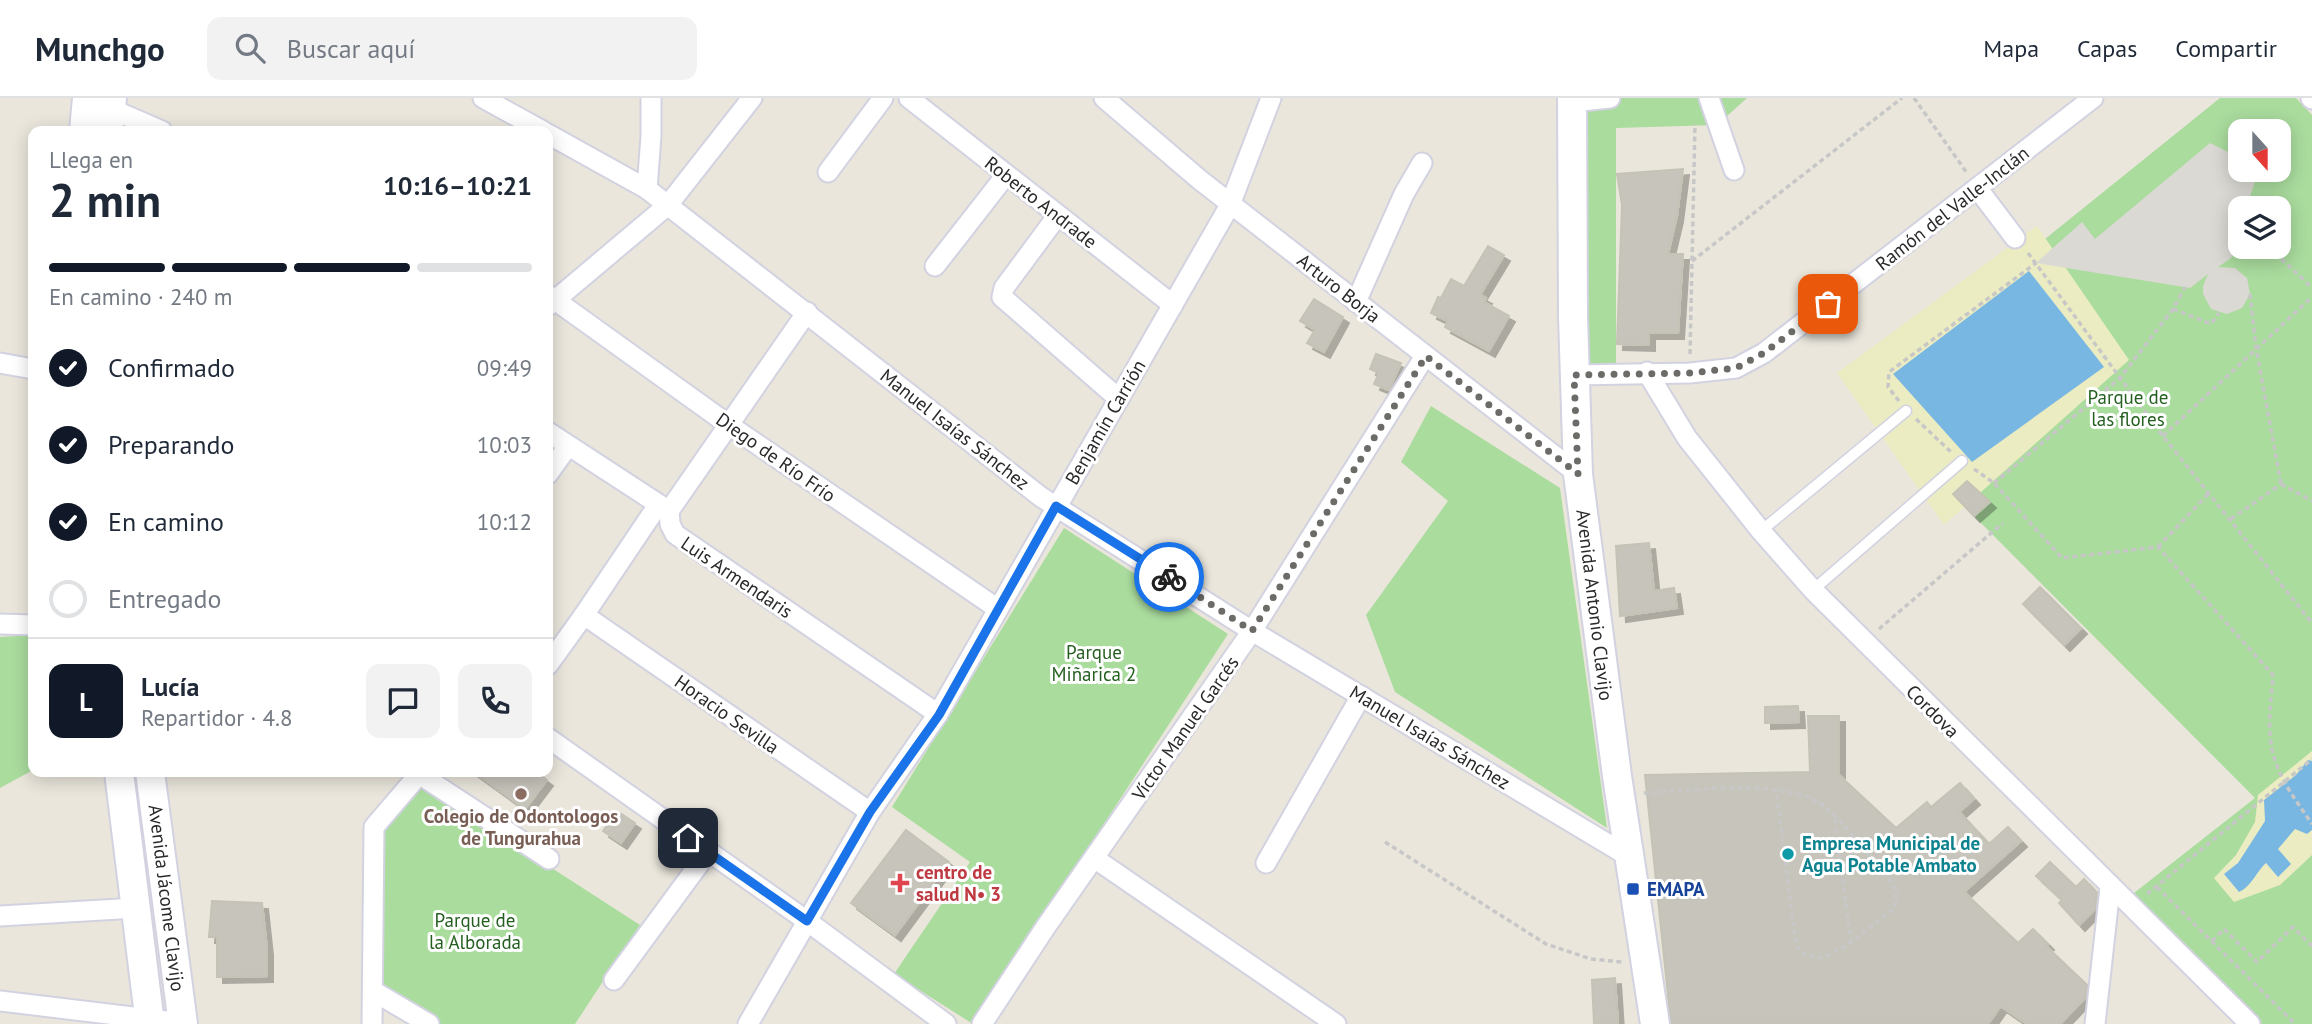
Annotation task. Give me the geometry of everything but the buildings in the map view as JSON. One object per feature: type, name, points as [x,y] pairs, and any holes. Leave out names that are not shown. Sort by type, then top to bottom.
[{"type":"main road","name":"Avenida Antonio Clavijo","points":[[1572,100],[1574,375],[1578,474],[1620,794],[1655,1024]]},
{"type":"main road","points":[[88,126],[104,109]]},
{"type":"main road","name":"Avenida Jácome Clavijo","points":[[120,777],[150,1022]]},
{"type":"main road","name":"Avenida Jácome Clavijo","points":[[151,777],[183,1023]]},
{"type":"street","points":[[483,98],[534,126]]},
{"type":"street","points":[[647,190],[652,136],[651,98]]},
{"type":"street","points":[[553,299],[668,205],[752,98]]},
{"type":"street","points":[[828,172],[883,98]]},
{"type":"street","name":"Roberto Andrade","points":[[909,98],[1173,305]]},
{"type":"street","name":"Arturo Borja","points":[[1104,98],[1230,204],[1578,474]]},
{"type":"street","name":"Benjamín Carrión","points":[[748,1024],[870,812],[939,715],[1173,305],[1230,204],[1271,98]]},
{"type":"street","points":[[1572,100],[1610,98]]},
{"type":"street","points":[[1709,98],[1734,170]]},
{"type":"street","name":"Ramón del Valle-Inclán","points":[[1574,375],[1690,373],[1736,368],[1764,353],[2093,98]]},
{"type":"street","points":[[104,109],[149,126]]},
{"type":"street","name":"Manuel Isaías Sánchez","points":[[553,137],[647,190],[668,205],[1041,496],[1252,631],[1629,856]]},
{"type":"street","points":[[1356,302],[1404,194],[1422,163]]},
{"type":"street","points":[[934,266],[1006,175]]},
{"type":"street","points":[[1978,189],[2015,238]]},
{"type":"street","points":[[1058,215],[1004,288],[1002,297],[1119,399]]},
{"type":"street","name":"Diego de Río Frío","points":[[553,302],[998,609]]},
{"type":"street","points":[[553,658],[729,425],[807,312]]},
{"type":"street","name":"Víctor Manuel Garcés","points":[[982,1024],[1252,631],[1426,356]]},
{"type":"street","points":[[0,363],[28,368]]},
{"type":"street","name":"Cordova","points":[[1647,372],[1687,438],[1761,531],[1813,590],[2110,888],[2131,905],[2250,1024]]},
{"type":"street","name":"Luis Armendaris","points":[[553,436],[664,508],[675,534],[939,715]]},
{"type":"street","points":[[553,467],[568,446]]},
{"type":"street","name":"Horacio Sevilla","points":[[584,615],[870,812]]},
{"type":"street","points":[[0,624],[28,625]]},
{"type":"street","points":[[1266,863],[1360,696]]},
{"type":"street","points":[[553,742],[807,921],[946,1024]]},
{"type":"street","points":[[372,1024],[374,827],[417,777]]},
{"type":"street","points":[[426,777],[549,859]]},
{"type":"street","points":[[614,980],[708,852]]},
{"type":"street","points":[[1094,858],[1336,1024]]},
{"type":"street","points":[[2095,1024],[2110,888]]},
{"type":"street","points":[[0,916],[136,908]]},
{"type":"street","points":[[373,991],[429,1024]]},
{"type":"street","points":[[0,1001],[150,1022],[183,1023]]},
{"type":"lane","points":[[1761,531],[1906,411]]},
{"type":"lane","points":[[1813,590],[1962,461]]},
{"type":"path","points":[[1692,261],[1902,98]]},
{"type":"path","points":[[1914,98],[1978,189]]},
{"type":"path","points":[[1690,373],[1695,119]]},
{"type":"path","points":[[2015,238],[2163,436],[2312,623]]},
{"type":"path","points":[[2282,259],[2312,288]]},
{"type":"path","points":[[2036,263],[1889,372],[1888,387],[1906,411],[1962,461],[1994,483],[2062,558],[2158,547],[2209,493]]},
{"type":"path","points":[[1994,483],[2120,378],[2173,309],[2185,287]]},
{"type":"path","points":[[2250,294],[2256,348],[2281,484]]},
{"type":"path","points":[[2163,436],[2312,297]]},
{"type":"path","points":[[2173,309],[2211,324],[2218,313]]},
{"type":"path","points":[[2281,484],[2312,501]]},
{"type":"path","points":[[2231,519],[2281,484]]},
{"type":"path","points":[[1864,642],[2003,523]]},
{"type":"path","points":[[2158,547],[2273,675],[2270,732],[2273,757],[2285,782],[2312,824]]},
{"type":"path","points":[[2131,905],[2157,887],[2312,759]]},
{"type":"path","points":[[1620,794],[1776,788],[1799,793],[1819,803],[1835,817],[1890,880],[1897,895],[1892,910],[1851,943],[1823,958],[1801,953],[1796,944],[1776,788]]},
{"type":"path","points":[[1835,817],[1851,943]]},
{"type":"path","points":[[1385,842],[1546,944],[1591,960],[1645,960]]},
{"type":"path","points":[[2157,887],[2295,1024]]},
{"type":"path","points":[[2212,941],[2224,929],[2257,962],[2293,927],[2312,946]]},
{"type":"green space","points":[[1575,98],[1747,98],[1717,125],[1616,128],[1616,366],[1581,367]]},
{"type":"green space","name":"Parque de las flores","points":[[2220,98],[2296,98],[2312,115],[2312,1024],[2251,1024],[2134,893],[2255,798],[1965,507],[2009,268]]},
{"type":"green space","points":[[1431,406],[1560,488],[1607,828],[1395,692],[1366,615],[1448,501],[1401,462]]},
{"type":"green space","name":"Parque Miñarica 2","points":[[1064,528],[1228,634],[973,1024],[894,974],[970,862],[892,807]]},
{"type":"green space","points":[[28,635],[28,773],[0,788],[0,637]]},
{"type":"green space","name":"Parque de la Alborada","points":[[420,783],[640,925],[575,1024],[437,1024],[381,988],[383,830]]},
{"type":"sand","points":[[2037,226],[2129,360],[1944,525],[1837,373]]},
{"type":"sand","points":[[2312,751],[2312,855],[2280,885],[2234,902],[2214,878],[2236,855],[2255,822],[2258,795]]},
{"type":"shaded area","points":[[2210,143],[2228,152],[2228,182],[2255,182],[2250,196],[2228,196],[2230,259],[2218,267],[2235,268],[2247,278],[2250,294],[2242,308],[2227,314],[2211,309],[2203,294],[2208,274],[2190,288],[2036,263],[2082,222],[2095,239]]},
{"type":"water","points":[[2029,271],[2104,367],[1972,462],[1893,374]]},
{"type":"water","points":[[2308,760],[2312,761],[2312,830],[2307,834],[2295,829],[2278,849],[2291,864],[2278,877],[2266,863],[2239,892],[2224,874],[2238,863],[2265,821],[2264,800],[2296,775]]},
{"type":"way so far","points":[[1169,577],[1252,631],[1426,356],[1578,474],[1574,375],[1690,373],[1736,368],[1764,353],[1828,304]]},
{"type":"place","name":"Colegio de Odontologos de Tungurahua","points":[[521,794]]},
{"type":"place","name":"Empresa Municipal de Agua Potable Ambato","points":[[1788,854]]},
{"type":"place","name":"centro de salud N• 3","points":[[900,883]]},
{"type":"place","name":"EMAPA","points":[[1633,889]]},
{"type":"route","points":[[688,838],[807,921],[870,812],[939,715],[1056,506],[1169,577]]}]
